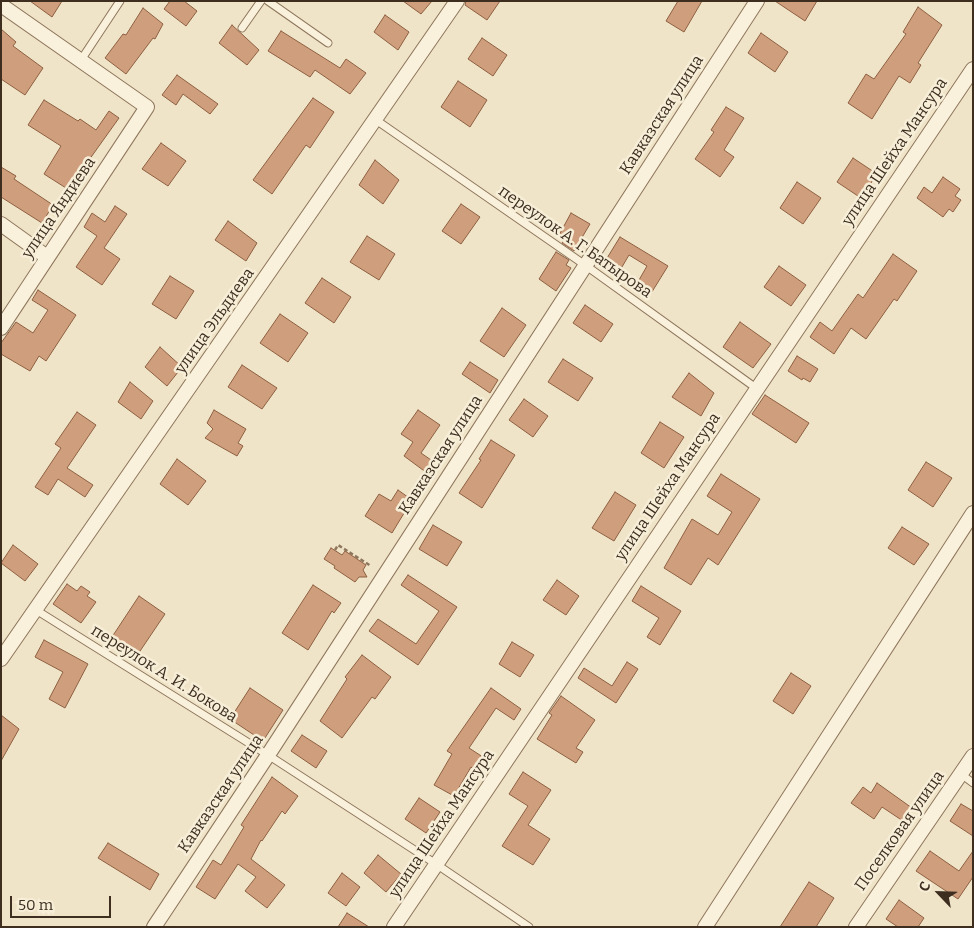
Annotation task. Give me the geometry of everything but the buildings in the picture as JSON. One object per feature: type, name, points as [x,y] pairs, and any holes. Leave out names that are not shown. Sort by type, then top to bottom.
[{"type":"street","name":"улица Эльдиева","points":[[1,659],[457,1]]},
{"type":"street","name":"Кавказская улица","points":[[154,927],[268,755],[757,1]]},
{"type":"street","points":[[1,5],[80,60]]},
{"type":"street","name":"улица Яндиева","points":[[1,328],[147,107],[80,60]]},
{"type":"street","name":"улица Шейха Мансура","points":[[394,927],[973,69]]},
{"type":"street","points":[[1,224],[47,257]]},
{"type":"street","points":[[705,927],[972,515]]},
{"type":"street","name":"Поселковая улица","points":[[856,927],[973,756]]},
{"type":"lane","points":[[80,60],[120,1]]},
{"type":"lane","points":[[242,28],[261,1]]},
{"type":"lane","points":[[268,1],[328,43]]},
{"type":"lane","name":"переулок А. Г. Батырова","points":[[376,120],[585,265],[756,388]]},
{"type":"lane","name":"переулок А. И. Бокова","points":[[36,610],[268,755],[529,927]]},
{"type":"lane","points":[[960,774],[973,783]]},
{"type":"path","points":[[334,550],[338,545],[370,566]]}]
